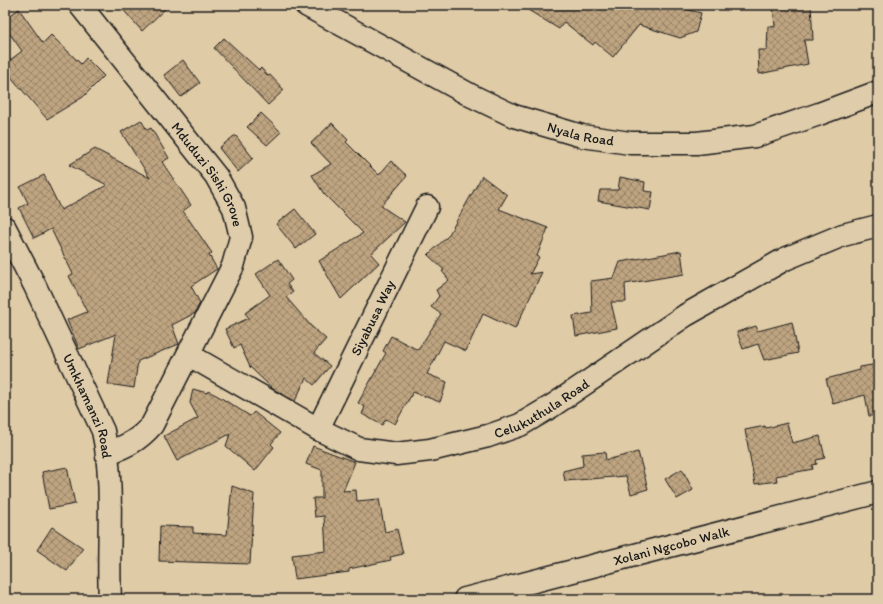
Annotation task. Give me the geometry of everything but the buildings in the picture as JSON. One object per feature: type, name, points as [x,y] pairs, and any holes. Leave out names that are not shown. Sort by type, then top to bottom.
[{"type":"street","name":"Mduduzi Sishi Grove","points":[[80,5],[216,176],[234,208],[241,237],[233,266],[152,425],[142,437],[129,446],[108,453]]},
{"type":"street","name":"Nyala Road","points":[[306,5],[470,95],[514,116],[582,136],[630,143],[697,143],[755,136],[878,92]]},
{"type":"street","name":"Siyabusa Way","points":[[318,428],[427,207]]},
{"type":"street","name":"Celukuthula Road","points":[[189,355],[318,428],[359,449],[396,454],[445,446],[488,436],[520,425],[552,406],[686,315],[778,263],[843,235],[878,226]]},
{"type":"street","name":"Umkhamanzi Road","points":[[5,228],[91,401],[103,431],[108,453],[110,480],[108,561],[110,599]]},
{"type":"street","name":"Xolani Ngcobo Walk","points":[[465,599],[878,492]]}]
